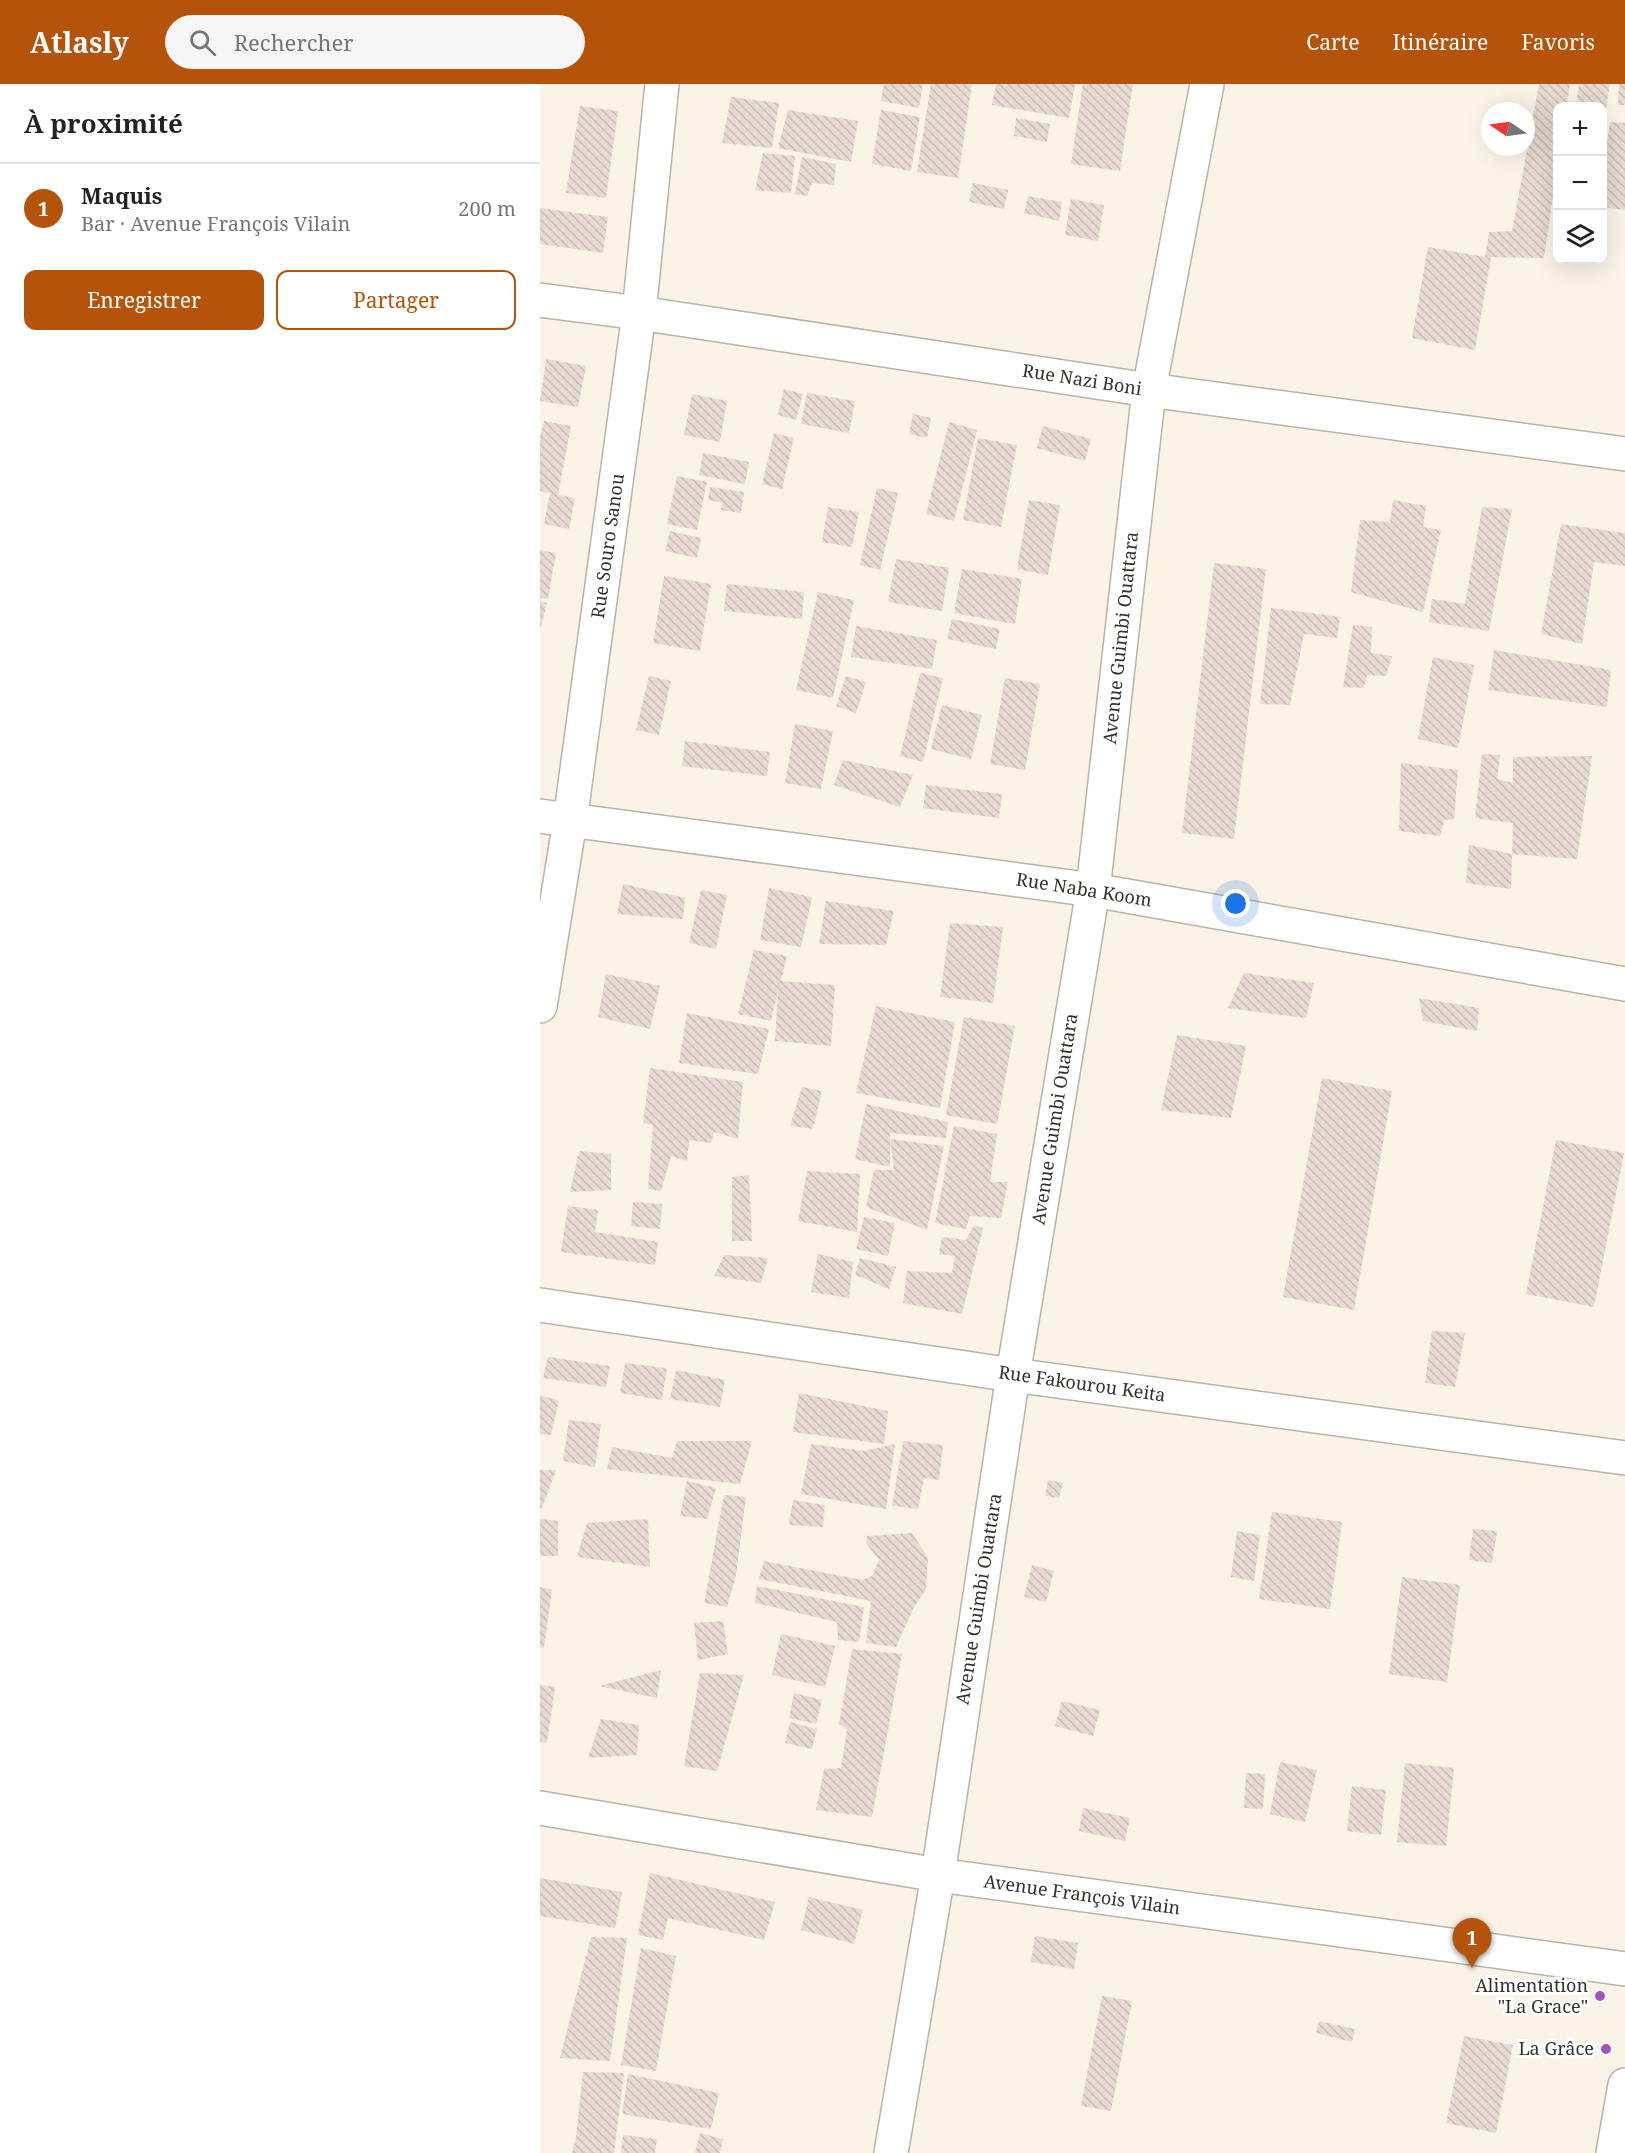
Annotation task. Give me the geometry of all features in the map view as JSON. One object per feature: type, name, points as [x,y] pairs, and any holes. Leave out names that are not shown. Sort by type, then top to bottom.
[{"type":"street","name":"Rue Souro Sanou","points":[[540,1006],[555,818],[639,313],[662,84]]},
{"type":"street","name":"Avenue Guimbi Ouattara","points":[[891,2153],[938,1875],[1013,1375],[1093,890],[1149,390],[1207,84]]},
{"type":"street","name":"Rue Nazi Boni","points":[[540,300],[1149,390],[1625,454]]},
{"type":"street","name":"Rue Naba Koom","points":[[555,818],[1093,890],[1625,984]]},
{"type":"street","name":"Rue Fakourou Keita","points":[[540,1305],[1013,1375],[1625,1458]]},
{"type":"street","name":"Avenue François Vilain","points":[[540,1808],[938,1875],[1625,1969]]},
{"type":"street","points":[[1613,2153],[1625,2085]]},
{"type":"building","points":[[884,84],[923,84],[919,108],[881,101]]},
{"type":"building","points":[[931,84],[972,84],[958,178],[917,172]]},
{"type":"building","points":[[996,84],[1075,84],[1069,118],[992,105]]},
{"type":"building","points":[[1083,84],[1133,84],[1120,171],[1071,164]]},
{"type":"building","points":[[1539,84],[1570,84],[1568,102],[1553,102],[1553,196],[1544,258],[1485,257],[1489,232],[1512,231],[1526,156],[1535,156],[1535,106]]},
{"type":"building","points":[[1579,84],[1610,84],[1607,104],[1577,102]]},
{"type":"building","points":[[1619,84],[1625,84],[1625,105],[1618,105]]},
{"type":"building","points":[[731,97],[779,103],[772,148],[722,143]]},
{"type":"building","points":[[580,106],[618,111],[606,198],[566,193]]},
{"type":"building","points":[[788,110],[858,121],[851,162],[778,148]]},
{"type":"building","points":[[881,110],[920,117],[911,171],[872,164]]},
{"type":"building","points":[[1016,118],[1050,124],[1047,142],[1014,136]]},
{"type":"building","points":[[1610,122],[1625,123],[1625,210],[1607,208],[1607,142]]},
{"type":"building","points":[[763,153],[795,156],[791,193],[755,190]]},
{"type":"building","points":[[802,157],[836,164],[834,185],[812,183],[807,196],[795,194]]},
{"type":"building","points":[[973,183],[1008,190],[1004,209],[969,202]]},
{"type":"building","points":[[1028,196],[1062,202],[1059,221],[1024,213]]},
{"type":"building","points":[[1071,199],[1104,205],[1098,241],[1065,235]]},
{"type":"building","points":[[540,208],[608,217],[603,253],[540,244]]},
{"type":"building","points":[[1428,247],[1491,258],[1475,350],[1412,338]]},
{"type":"building","points":[[546,359],[586,366],[578,407],[540,401]]},
{"type":"building","points":[[784,389],[803,394],[796,420],[778,415]]},
{"type":"building","points":[[807,393],[855,401],[849,433],[801,424]]},
{"type":"building","points":[[692,394],[727,401],[720,442],[684,435]]},
{"type":"building","points":[[913,414],[931,418],[927,438],[909,434]]},
{"type":"building","points":[[544,421],[571,426],[558,495],[575,498],[569,529],[544,524],[550,493],[540,491],[540,437]]},
{"type":"building","points":[[949,422],[977,430],[954,521],[926,514]]},
{"type":"building","points":[[1043,426],[1091,439],[1085,461],[1037,448]]},
{"type":"building","points":[[774,433],[794,438],[782,489],[762,484]]},
{"type":"building","points":[[978,438],[1017,445],[1001,527],[963,520]]},
{"type":"building","points":[[703,453],[749,462],[745,484],[699,475]]},
{"type":"building","points":[[677,476],[707,482],[697,530],[667,524]]},
{"type":"building","points":[[710,487],[744,492],[741,513],[721,510],[722,503],[708,500]]},
{"type":"building","points":[[877,488],[898,493],[880,570],[860,565]]},
{"type":"building","points":[[1029,500],[1060,505],[1048,575],[1017,569]]},
{"type":"building","points":[[1393,500],[1426,506],[1423,527],[1441,530],[1423,612],[1351,592],[1360,520],[1390,522]]},
{"type":"building","points":[[828,507],[859,512],[852,547],[822,542]]},
{"type":"building","points":[[1482,507],[1512,509],[1489,631],[1429,622],[1432,599],[1465,604]]},
{"type":"building","points":[[1561,524],[1625,533],[1625,566],[1594,562],[1582,644],[1541,634]]},
{"type":"building","points":[[670,531],[701,538],[697,558],[665,551]]},
{"type":"building","points":[[540,550],[556,553],[548,599],[540,598]]},
{"type":"building","points":[[896,559],[949,568],[942,611],[888,602]]},
{"type":"building","points":[[1214,563],[1266,569],[1234,839],[1182,833]]},
{"type":"building","points":[[962,569],[1022,579],[1015,624],[954,613]]},
{"type":"building","points":[[664,576],[711,584],[700,651],[653,643]]},
{"type":"building","points":[[727,584],[804,592],[802,619],[724,611]]},
{"type":"building","points":[[818,592],[854,600],[833,698],[796,690]]},
{"type":"building","points":[[540,601],[547,603],[541,627],[540,627]]},
{"type":"building","points":[[1271,608],[1340,617],[1337,638],[1304,634],[1290,705],[1260,704]]},
{"type":"building","points":[[952,619],[1000,629],[996,649],[947,639]]},
{"type":"building","points":[[1353,625],[1372,627],[1371,653],[1392,656],[1386,676],[1367,675],[1364,688],[1343,687]]},
{"type":"building","points":[[856,626],[937,640],[932,669],[851,657]]},
{"type":"building","points":[[1494,650],[1611,670],[1607,707],[1488,690]]},
{"type":"building","points":[[1433,657],[1474,665],[1458,748],[1418,739]]},
{"type":"building","points":[[920,673],[943,678],[923,762],[900,756]]},
{"type":"building","points":[[649,676],[671,681],[659,735],[636,730]]},
{"type":"building","points":[[846,676],[866,682],[856,713],[836,706]]},
{"type":"building","points":[[1005,678],[1040,684],[1025,770],[990,764]]},
{"type":"building","points":[[942,705],[982,715],[971,759],[931,749]]},
{"type":"building","points":[[795,724],[833,731],[821,789],[785,783]]},
{"type":"building","points":[[685,741],[770,752],[767,776],[682,766]]},
{"type":"building","points":[[1482,754],[1500,755],[1497,779],[1513,783],[1513,757],[1592,756],[1577,859],[1512,854],[1513,823],[1475,818]]},
{"type":"building","points":[[843,760],[913,775],[900,807],[834,785]]},
{"type":"building","points":[[1401,763],[1458,770],[1454,819],[1444,820],[1440,836],[1399,831]]},
{"type":"building","points":[[926,785],[1002,794],[999,818],[923,808]]},
{"type":"building","points":[[1469,845],[1512,854],[1511,889],[1466,883]]},
{"type":"building","points":[[623,884],[685,898],[683,919],[617,914]]},
{"type":"building","points":[[769,888],[812,897],[801,947],[760,940]]},
{"type":"building","points":[[701,890],[727,895],[716,949],[689,943]]},
{"type":"building","points":[[826,901],[894,911],[886,945],[819,944]]},
{"type":"building","points":[[950,923],[1003,927],[993,1003],[940,997]]},
{"type":"building","points":[[754,950],[787,956],[781,981],[835,985],[831,1046],[775,1041],[778,991],[771,1021],[738,1014]]},
{"type":"building","points":[[1244,973],[1314,983],[1306,1018],[1228,1008]]},
{"type":"building","points":[[606,974],[660,986],[650,1029],[598,1017]]},
{"type":"building","points":[[1419,998],[1479,1008],[1477,1031],[1423,1021]]},
{"type":"building","points":[[876,1006],[955,1022],[940,1108],[856,1093]]},
{"type":"building","points":[[687,1013],[769,1029],[758,1074],[679,1063]]},
{"type":"building","points":[[964,1017],[1015,1026],[997,1124],[946,1115]]},
{"type":"building","points":[[1177,1035],[1246,1046],[1231,1118],[1161,1110]]},
{"type":"building","points":[[650,1068],[743,1082],[738,1139],[714,1132],[711,1143],[689,1140],[687,1161],[671,1156],[661,1191],[648,1189],[653,1125],[643,1123]]},
{"type":"building","points":[[1322,1078],[1392,1091],[1354,1310],[1283,1297]]},
{"type":"building","points":[[802,1087],[822,1091],[813,1129],[790,1126]]},
{"type":"building","points":[[866,1104],[948,1122],[946,1138],[890,1133],[890,1167],[855,1159]]},
{"type":"building","points":[[954,1126],[997,1134],[990,1182],[1008,1182],[1001,1218],[970,1216],[966,1229],[935,1223]]},
{"type":"building","points":[[890,1139],[944,1146],[927,1230],[866,1207],[874,1170],[894,1170]]},
{"type":"building","points":[[1556,1140],[1624,1153],[1594,1307],[1526,1294]]},
{"type":"building","points":[[579,1151],[611,1154],[611,1190],[570,1192]]},
{"type":"building","points":[[807,1171],[860,1174],[857,1232],[798,1221]]},
{"type":"building","points":[[749,1175],[752,1241],[732,1241],[732,1177]]},
{"type":"building","points":[[633,1202],[662,1204],[660,1229],[631,1226]]},
{"type":"building","points":[[568,1206],[598,1210],[595,1232],[658,1242],[655,1265],[561,1252]]},
{"type":"building","points":[[864,1217],[895,1223],[888,1256],[856,1249]]},
{"type":"building","points":[[974,1225],[983,1228],[962,1314],[903,1303],[907,1271],[952,1273],[955,1256],[939,1254],[942,1237],[966,1240]]},
{"type":"building","points":[[818,1254],[853,1262],[849,1298],[811,1292]]},
{"type":"building","points":[[724,1255],[768,1258],[761,1283],[714,1276]]},
{"type":"building","points":[[860,1258],[896,1267],[889,1289],[855,1275]]},
{"type":"building","points":[[1432,1331],[1465,1333],[1455,1387],[1425,1383]]},
{"type":"building","points":[[548,1357],[610,1366],[606,1387],[543,1378]]},
{"type":"building","points":[[625,1363],[667,1368],[662,1400],[620,1393]]},
{"type":"building","points":[[676,1370],[725,1380],[720,1407],[670,1399]]},
{"type":"building","points":[[799,1393],[888,1411],[884,1444],[793,1432]]},
{"type":"building","points":[[540,1395],[559,1401],[551,1435],[540,1434]]},
{"type":"building","points":[[569,1420],[601,1424],[595,1467],[563,1461]]},
{"type":"building","points":[[677,1441],[752,1441],[740,1484],[607,1469],[612,1447],[672,1458]]},
{"type":"building","points":[[903,1441],[943,1445],[939,1480],[924,1478],[918,1509],[892,1506]]},
{"type":"building","points":[[811,1444],[864,1451],[895,1444],[886,1509],[801,1494]]},
{"type":"building","points":[[540,1470],[556,1470],[542,1508],[540,1508]]},
{"type":"building","points":[[1048,1480],[1063,1483],[1059,1498],[1045,1496]]},
{"type":"building","points":[[687,1481],[716,1488],[707,1519],[680,1516]]},
{"type":"building","points":[[724,1495],[746,1497],[736,1576],[727,1607],[704,1603]]},
{"type":"building","points":[[793,1500],[825,1505],[823,1527],[789,1525]]},
{"type":"building","points":[[1272,1512],[1342,1522],[1330,1609],[1259,1599]]},
{"type":"building","points":[[540,1519],[558,1521],[558,1556],[540,1556]]},
{"type":"building","points":[[648,1519],[650,1567],[577,1557],[587,1523]]},
{"type":"building","points":[[1473,1529],[1497,1531],[1492,1563],[1469,1560]]},
{"type":"building","points":[[1237,1531],[1260,1535],[1254,1581],[1231,1577]]},
{"type":"building","points":[[912,1533],[928,1558],[926,1589],[913,1609],[896,1647],[866,1643],[871,1601],[759,1579],[764,1561],[862,1580],[872,1576],[879,1560],[866,1543],[867,1536]]},
{"type":"building","points":[[1032,1565],[1054,1571],[1046,1602],[1024,1597]]},
{"type":"building","points":[[1402,1577],[1460,1585],[1447,1682],[1389,1674]]},
{"type":"building","points":[[757,1586],[864,1607],[859,1642],[838,1640],[837,1622],[755,1603]]},
{"type":"building","points":[[540,1587],[552,1590],[544,1648],[540,1647]]},
{"type":"building","points":[[723,1621],[728,1654],[698,1660],[694,1623]]},
{"type":"building","points":[[781,1634],[835,1646],[825,1687],[772,1675]]},
{"type":"building","points":[[852,1649],[902,1654],[872,1817],[816,1810],[824,1769],[841,1768],[847,1729],[839,1724]]},
{"type":"building","points":[[661,1670],[657,1698],[599,1686]]},
{"type":"building","points":[[700,1673],[744,1675],[717,1771],[684,1766]]},
{"type":"building","points":[[540,1685],[555,1687],[547,1743],[540,1741]]},
{"type":"building","points":[[794,1693],[822,1700],[816,1724],[789,1718]]},
{"type":"building","points":[[1062,1701],[1100,1710],[1093,1736],[1055,1726]]},
{"type":"building","points":[[601,1719],[639,1725],[637,1755],[588,1758]]},
{"type":"building","points":[[790,1722],[817,1729],[812,1749],[785,1743]]},
{"type":"building","points":[[1280,1762],[1317,1770],[1305,1822],[1270,1814]]},
{"type":"building","points":[[1405,1763],[1454,1768],[1446,1846],[1397,1842]]},
{"type":"building","points":[[1246,1773],[1265,1774],[1263,1809],[1244,1808]]},
{"type":"building","points":[[1352,1786],[1386,1790],[1381,1835],[1347,1831]]},
{"type":"building","points":[[1083,1808],[1130,1818],[1125,1841],[1079,1831]]},
{"type":"building","points":[[650,1873],[775,1902],[764,1940],[668,1918],[663,1940],[638,1935]]},
{"type":"building","points":[[540,1878],[622,1892],[615,1928],[540,1916]]},
{"type":"building","points":[[809,1897],[863,1910],[854,1944],[801,1930]]},
{"type":"building","points":[[1035,1936],[1078,1943],[1074,1969],[1031,1962]]},
{"type":"building","points":[[591,1937],[627,1938],[610,2061],[560,2058]]},
{"type":"building","points":[[641,1948],[676,1956],[656,2071],[621,2065]]},
{"type":"building","points":[[1102,1996],[1132,2001],[1111,2111],[1081,2106]]},
{"type":"building","points":[[1319,2021],[1355,2029],[1352,2042],[1316,2033]]},
{"type":"building","points":[[1464,2036],[1513,2045],[1496,2133],[1446,2123]]},
{"type":"building","points":[[583,2072],[624,2073],[614,2153],[572,2153],[576,2137]]},
{"type":"building","points":[[628,2074],[719,2093],[711,2129],[622,2114]]},
{"type":"building","points":[[700,2133],[723,2139],[720,2153],[695,2153]]},
{"type":"building","points":[[623,2135],[657,2139],[655,2153],[621,2153]]},
{"type":"place","name":"Maquis","points":[[1472,1968]]},
{"type":"place","name":"Alimentation \"La Grace\"","points":[[1600,1996]]},
{"type":"place","name":"La Grâce","points":[[1606,2049]]}]
